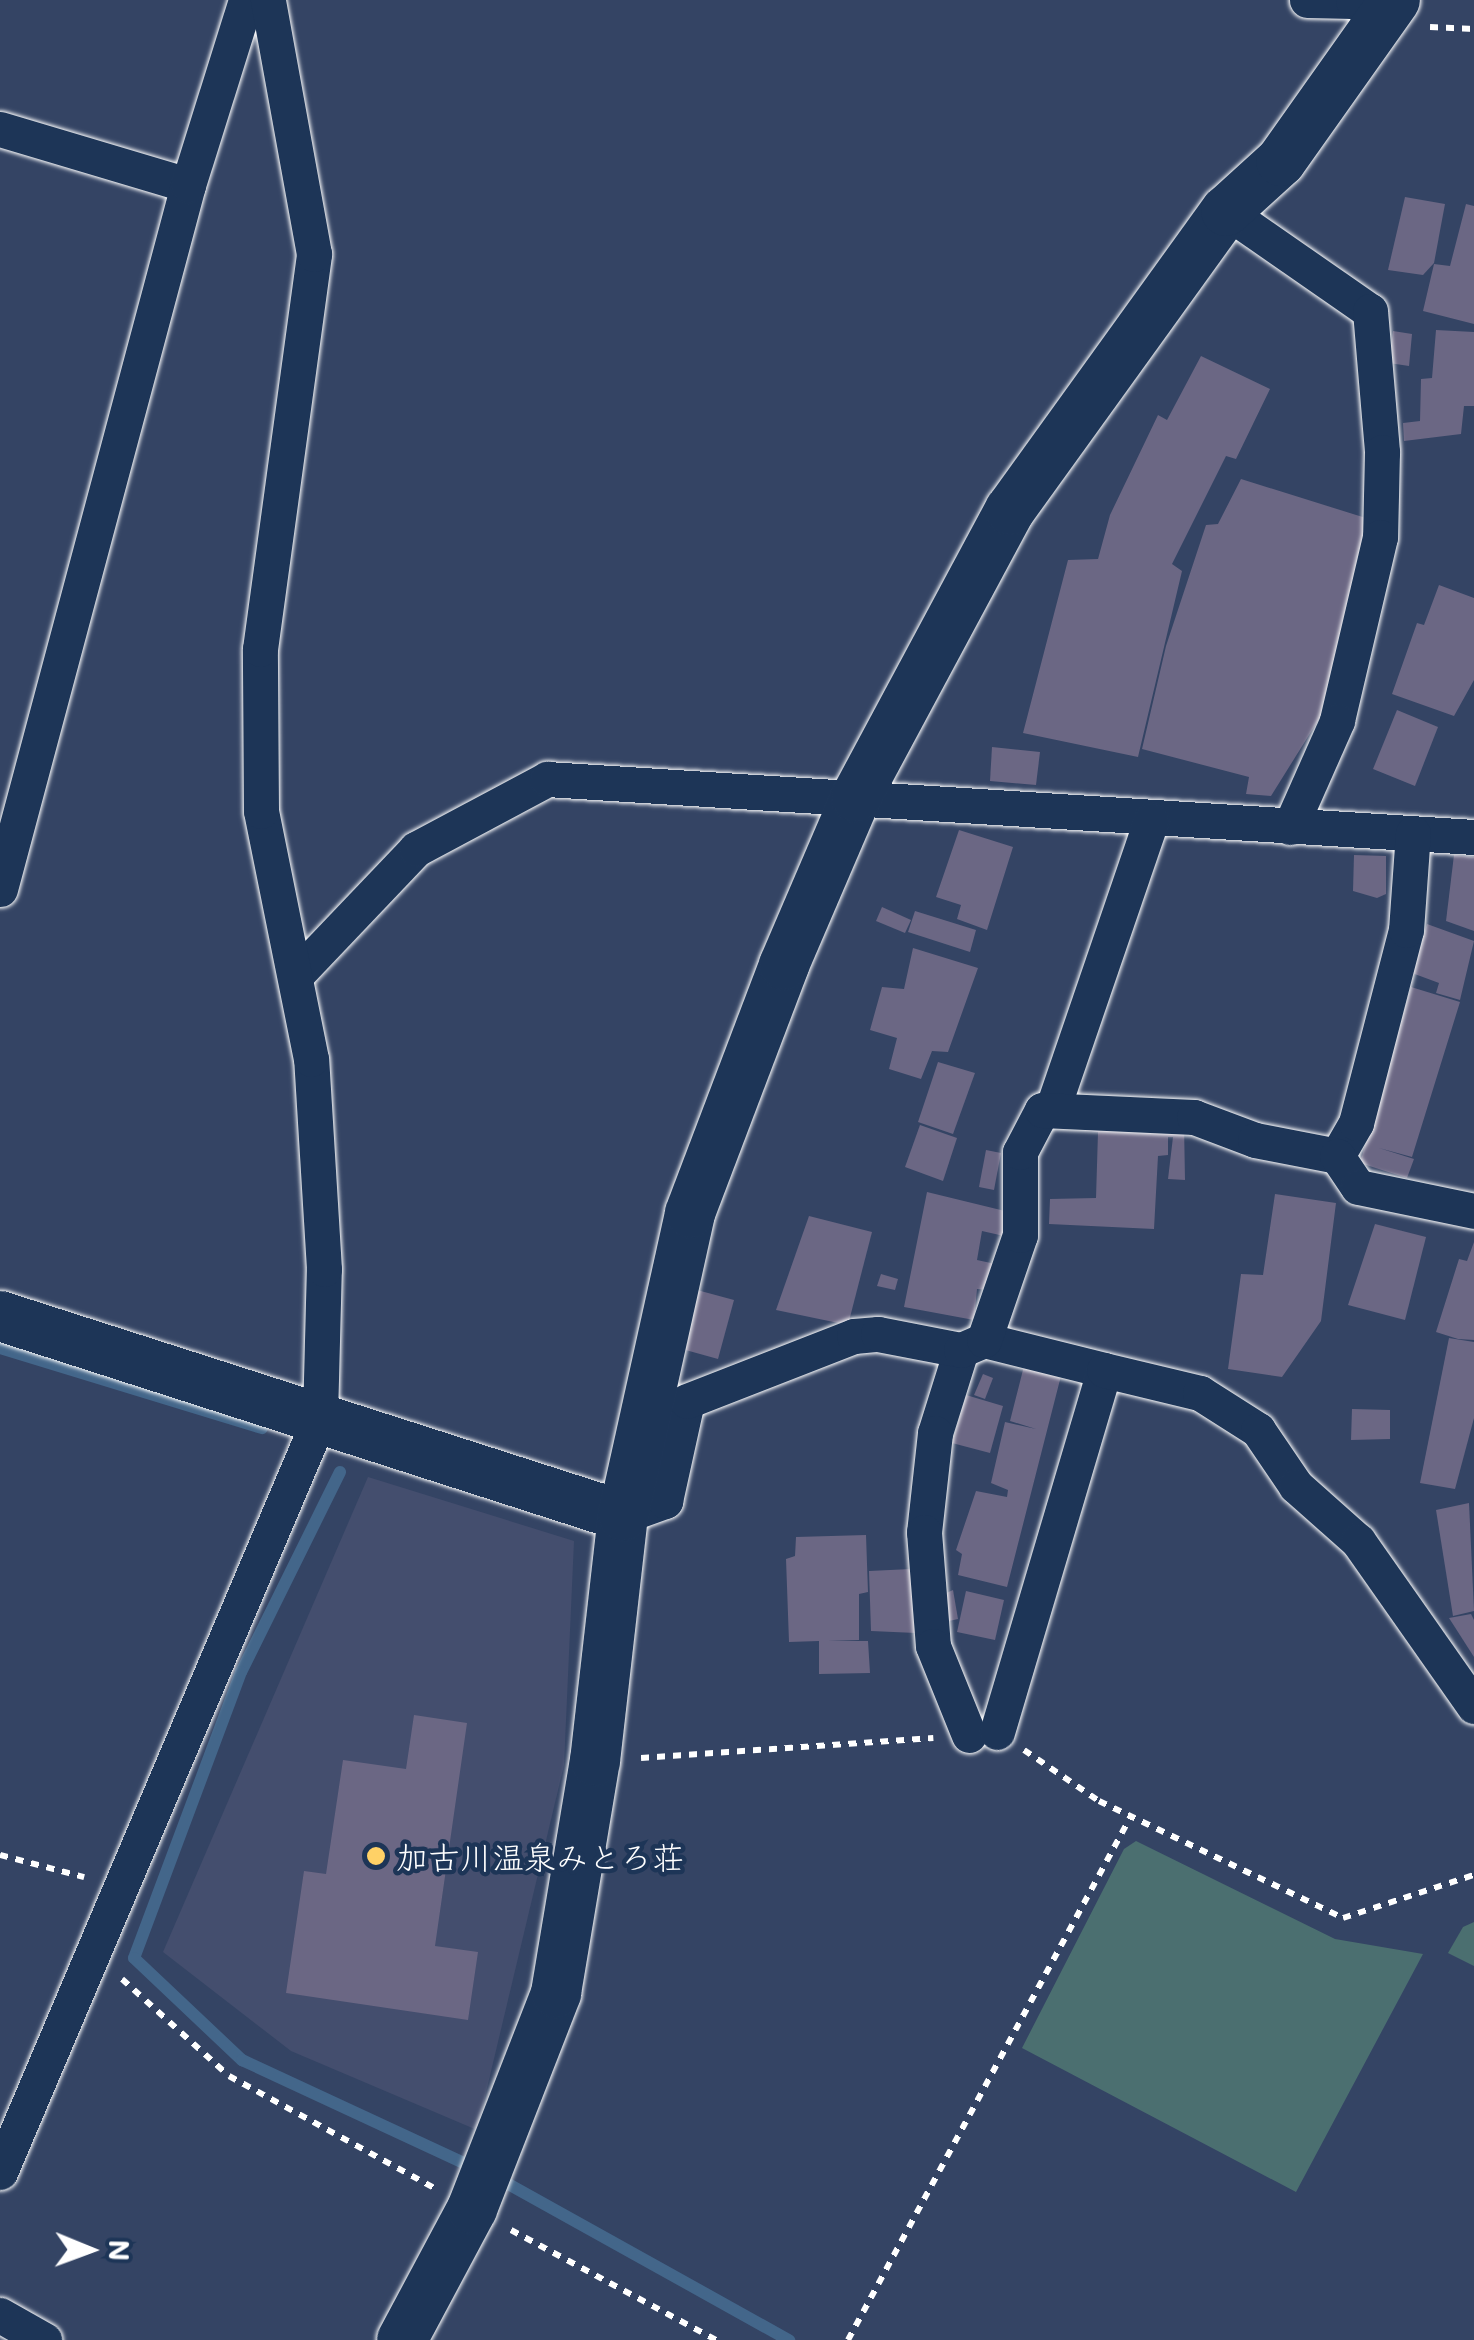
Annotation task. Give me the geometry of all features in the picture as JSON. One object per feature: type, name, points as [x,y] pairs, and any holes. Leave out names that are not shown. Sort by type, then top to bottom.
[{"type":"street","points":[[0,890],[188,185],[246,0]]},
{"type":"street","points":[[0,2172],[124,1888],[320,1417],[324,1269],[310,1060],[298,973],[261,812],[260,650],[314,254],[268,0]]},
{"type":"street","points":[[402,2340],[472,2210],[556,1992],[594,1761],[624,1516],[690,1213],[856,797],[1010,510],[1226,211],[1281,161],[1389,8],[1352,1],[1307,0]]},
{"type":"street","points":[[0,129],[188,185]]},
{"type":"street","points":[[1226,211],[1370,311],[1382,452],[1380,538],[1336,721],[1290,827]]},
{"type":"street","points":[[298,973],[416,849],[548,778],[1152,820],[1474,837]]},
{"type":"street","points":[[1053,1107],[1152,820]]},
{"type":"street","points":[[1337,1156],[1356,1124],[1406,930],[1413,833]]},
{"type":"street","points":[[983,1734],[933,1646],[924,1532],[935,1432],[1020,1235],[1020,1152],[1042,1110],[1053,1107],[1194,1116],[1255,1140],[1337,1156],[1358,1186],[1474,1211]]},
{"type":"street","points":[[0,1316],[624,1516],[666,1501],[687,1401],[854,1336],[878,1334],[972,1345],[1200,1393],[1258,1430],[1296,1486],[1358,1541],[1474,1706]]},
{"type":"street","points":[[983,1734],[1104,1370]]},
{"type":"street","points":[[0,2316],[44,2340]]},
{"type":"path","points":[[594,1761],[983,1734],[1131,1816],[1343,1918],[1474,1875]]},
{"type":"path","points":[[848,2340],[1131,1816]]},
{"type":"path","points":[[0,1855],[124,1888]]},
{"type":"path","points":[[95,1955],[229,2076],[716,2340]]},
{"type":"shaded area","points":[[368,1477],[574,1541],[564,1765],[477,2130],[291,2051],[163,1952]]},
{"type":"green space","points":[[1136,1841],[1335,1939],[1423,1954],[1296,2192],[1022,2048],[1124,1849]]},
{"type":"green space","points":[[1474,1922],[1474,1966],[1448,1953],[1463,1927]]},
{"type":"building","points":[[1405,197],[1445,204],[1434,263],[1423,275],[1388,270]]},
{"type":"building","points":[[1466,204],[1474,206],[1474,324],[1423,311],[1434,264],[1450,266]]},
{"type":"building","points":[[1436,330],[1474,332],[1474,406],[1464,406],[1461,434],[1404,441],[1403,423],[1420,421],[1421,379],[1432,378]]},
{"type":"building","points":[[1393,331],[1412,334],[1409,366],[1389,363]]},
{"type":"building","points":[[1201,356],[1270,389],[1236,459],[1226,456],[1172,564],[1182,571],[1138,757],[1023,733],[1068,560],[1098,559],[1110,515],[1158,415],[1167,420]]},
{"type":"building","points":[[1241,479],[1369,519],[1324,711],[1271,796],[1246,794],[1249,777],[1142,749],[1166,646],[1206,525],[1218,524]]},
{"type":"building","points":[[1439,585],[1474,598],[1474,680],[1454,716],[1392,694],[1417,623],[1424,625]]},
{"type":"building","points":[[1397,710],[1438,727],[1415,786],[1373,769]]},
{"type":"building","points":[[992,747],[1040,752],[1036,785],[990,781]]},
{"type":"building","points":[[959,830],[1013,847],[987,930],[957,919],[961,905],[936,897]]},
{"type":"building","points":[[1354,855],[1386,856],[1386,894],[1377,898],[1353,891]]},
{"type":"building","points":[[1454,855],[1474,857],[1474,931],[1446,921]]},
{"type":"building","points":[[882,907],[911,920],[905,933],[876,921]]},
{"type":"building","points":[[915,911],[976,930],[970,952],[908,932]]},
{"type":"building","points":[[1427,924],[1474,941],[1460,1000],[1436,993],[1439,983],[1412,973]]},
{"type":"building","points":[[913,948],[978,968],[948,1052],[932,1051],[921,1079],[889,1069],[897,1038],[870,1030],[882,987],[904,989]]},
{"type":"building","points":[[1411,987],[1460,1002],[1412,1157],[1379,1148],[1414,1159],[1407,1178],[1360,1163]]},
{"type":"building","points":[[938,1062],[975,1073],[953,1134],[918,1122]]},
{"type":"building","points":[[1087,1120],[1184,1124],[1185,1180],[1168,1179],[1173,1137],[1168,1137],[1168,1155],[1158,1156],[1154,1229],[1049,1224],[1050,1199],[1096,1198],[1098,1132],[1084,1130]]},
{"type":"building","points":[[920,1125],[957,1138],[943,1181],[905,1167]]},
{"type":"building","points":[[986,1150],[1001,1153],[994,1190],[979,1187]]},
{"type":"building","points":[[927,1192],[1009,1212],[1004,1236],[982,1231],[977,1260],[1000,1265],[989,1290],[977,1289],[974,1320],[904,1307]]},
{"type":"building","points":[[1275,1194],[1336,1203],[1321,1321],[1282,1377],[1228,1369],[1241,1274],[1263,1275]]},
{"type":"building","points":[[809,1216],[872,1232],[848,1325],[776,1310]]},
{"type":"building","points":[[1375,1224],[1426,1237],[1405,1320],[1348,1305]]},
{"type":"building","points":[[1474,1242],[1474,1340],[1458,1339],[1436,1332],[1459,1259],[1467,1261]]},
{"type":"building","points":[[881,1274],[898,1279],[895,1290],[877,1286]]},
{"type":"building","points":[[697,1290],[734,1300],[718,1359],[682,1349]]},
{"type":"building","points":[[1449,1338],[1474,1342],[1474,1418],[1455,1489],[1420,1483]]},
{"type":"building","points":[[1026,1358],[1063,1368],[1007,1587],[958,1575],[962,1554],[956,1550],[976,1491],[1007,1497],[1008,1490],[991,1483],[1005,1422],[1036,1429],[1010,1421]]},
{"type":"building","points":[[983,1374],[993,1378],[985,1399],[974,1395]]},
{"type":"building","points":[[966,1395],[1003,1406],[990,1453],[952,1443]]},
{"type":"building","points":[[1352,1409],[1390,1410],[1390,1439],[1351,1440]]},
{"type":"building","points":[[1469,1503],[1474,1611],[1453,1616],[1436,1510]]},
{"type":"building","points":[[866,1535],[868,1592],[859,1594],[859,1640],[828,1641],[868,1641],[870,1673],[819,1674],[819,1641],[789,1642],[786,1559],[795,1556],[796,1537]]},
{"type":"building","points":[[911,1569],[916,1633],[871,1631],[869,1571]]},
{"type":"building","points":[[953,1590],[958,1619],[949,1621],[942,1595]]},
{"type":"building","points":[[966,1591],[1004,1600],[995,1640],[957,1632]]},
{"type":"building","points":[[1471,1614],[1474,1620],[1474,1657],[1449,1618]]},
{"type":"building","name":"加古川温泉みとろ荘","points":[[414,1715],[467,1723],[435,1946],[478,1952],[468,2020],[286,1993],[304,1871],[326,1874],[343,1760],[406,1769]]},
{"type":"waterway","points":[[0,1348],[262,1428]]},
{"type":"waterway","points":[[340,1472],[241,1672],[134,1958],[242,2060],[475,2168]]},
{"type":"waterway","points":[[494,2176],[789,2340]]},
{"type":"place","name":"加古川温泉みとろ荘","points":[[376,1856]]}]
